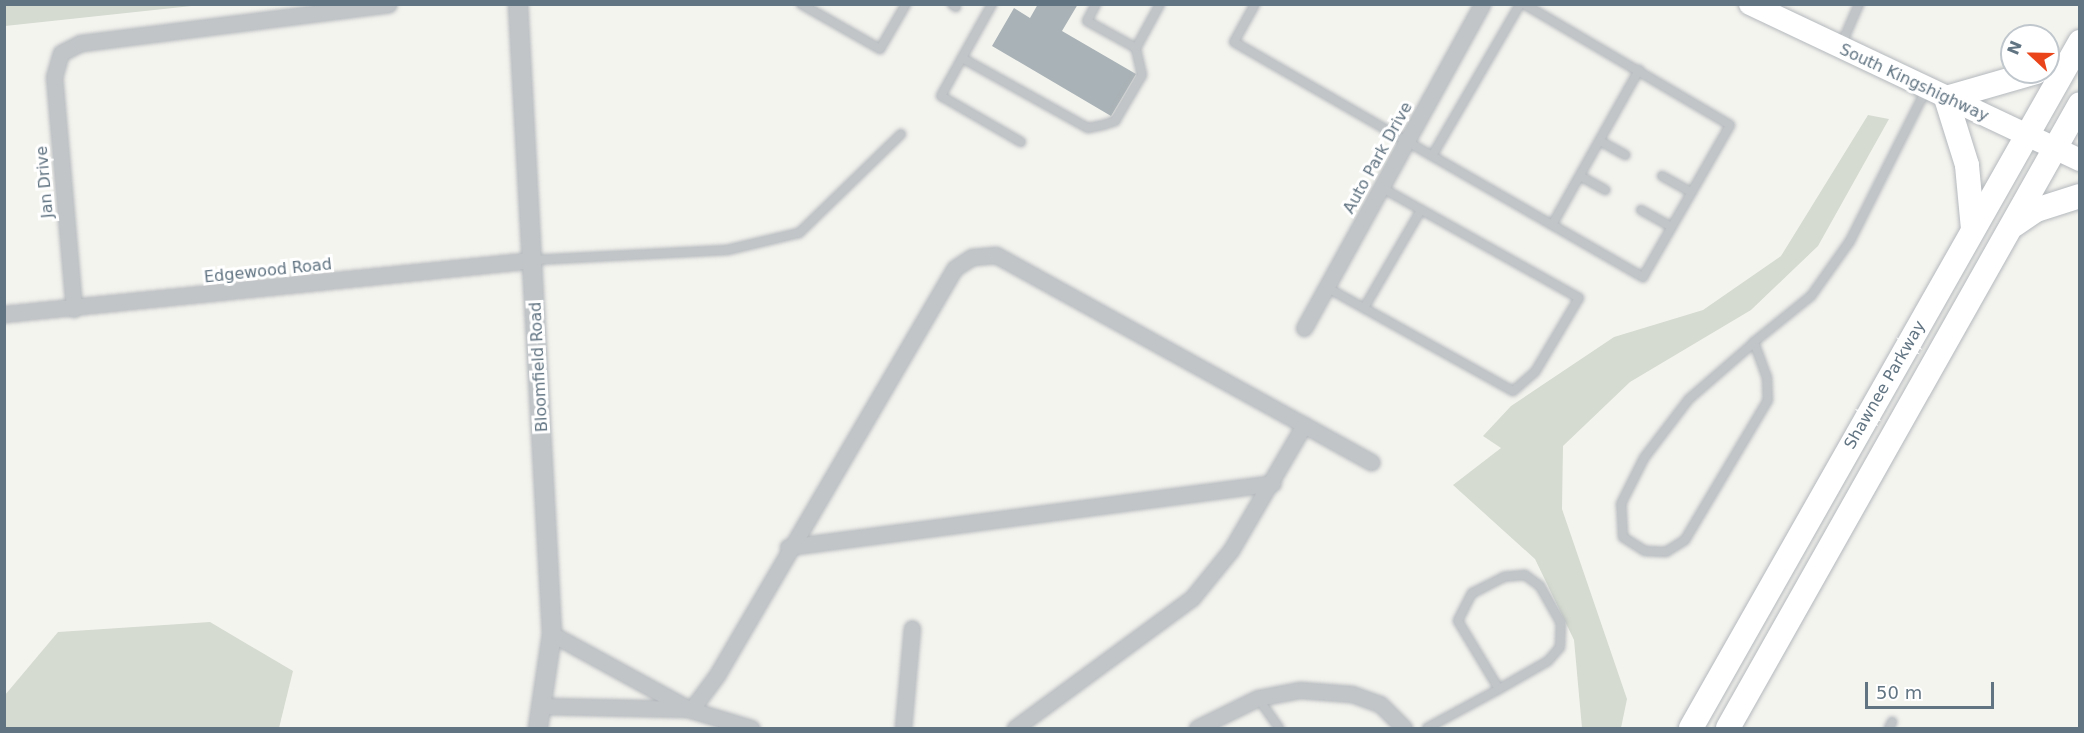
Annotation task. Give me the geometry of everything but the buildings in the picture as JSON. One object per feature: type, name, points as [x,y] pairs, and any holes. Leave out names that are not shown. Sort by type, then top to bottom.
[{"type":"highway","points":[[2060,58],[2078,45]]},
{"type":"highway","name":"Shawnee Parkway","points":[[1691,729],[2078,45]]},
{"type":"highway","points":[[1973,230],[1967,165],[1936,93],[2000,80]]},
{"type":"highway","name":"Shawnee Parkway","points":[[1728,729],[2079,104]]},
{"type":"highway","points":[[2010,228],[2036,210],[2079,196]]},
{"type":"main road","name":"South Kingshighway","points":[[1750,4],[2079,160]]},
{"type":"street","name":"Jan Drive","points":[[74,309],[54,77],[61,53],[81,43],[389,4]]},
{"type":"street","name":"Bloomfield Road","points":[[518,4],[534,260],[552,634],[538,729]]},
{"type":"street","name":"Auto Park Drive","points":[[1304,328],[1482,4]]},
{"type":"street","points":[[691,710],[716,676],[788,547],[955,268],[972,257],[996,255],[1371,462]]},
{"type":"street","name":"Edgewood Road","points":[[4,314],[74,309],[534,260]]},
{"type":"street","points":[[1015,729],[1192,598],[1231,550],[1304,425]]},
{"type":"street","points":[[788,547],[1272,483]]},
{"type":"street","points":[[903,729],[912,628]]},
{"type":"street","points":[[552,634],[691,710],[752,729]]},
{"type":"street","points":[[1197,729],[1258,698],[1300,690],[1352,694],[1380,704],[1404,729]]},
{"type":"street","points":[[542,706],[691,710]]},
{"type":"lane","points":[[801,4],[880,49],[906,4]]},
{"type":"lane","points":[[992,4],[940,96],[1021,142]]},
{"type":"lane","points":[[1096,4],[1087,21],[1136,48]]},
{"type":"lane","points":[[962,58],[1088,128],[1115,121],[1142,75],[1136,48],[1160,4]]},
{"type":"lane","points":[[1255,4],[1234,42],[1407,142],[1643,277],[1730,125],[1522,4],[1432,156]]},
{"type":"lane","points":[[1840,48],[1859,4]]},
{"type":"lane","points":[[1552,225],[1639,70]]},
{"type":"lane","points":[[1755,342],[1767,377],[1768,400],[1685,540],[1666,552],[1646,551],[1623,537],[1621,504],[1644,458],[1689,399],[1755,342],[1810,296],[1850,241],[1936,93]]},
{"type":"lane","points":[[534,260],[727,250],[799,234],[901,134]]},
{"type":"lane","points":[[1600,141],[1625,155]]},
{"type":"lane","points":[[1580,176],[1605,190]]},
{"type":"lane","points":[[1662,176],[1691,192]]},
{"type":"lane","points":[[1326,287],[1514,391],[1535,372],[1579,298],[1382,188]]},
{"type":"lane","points":[[1364,308],[1421,210]]},
{"type":"lane","points":[[1641,210],[1672,227]]},
{"type":"lane","points":[[1426,729],[1499,689],[1548,661],[1560,647],[1561,623],[1540,586],[1525,574],[1504,577],[1472,594],[1458,621],[1499,689]]},
{"type":"lane","points":[[1258,698],[1279,729]]},
{"type":"shaded area","points":[[5,4],[201,4],[201,5],[5,26]]},
{"type":"shaded area","points":[[1868,115],[1889,119],[1818,246],[1751,310],[1630,382],[1563,446],[1562,509],[1627,699],[1621,728],[1582,728],[1574,640],[1535,559],[1453,485],[1501,448],[1483,436],[1511,406],[1614,337],[1703,310],[1781,256]]},
{"type":"shaded area","points":[[210,622],[293,671],[279,728],[5,728],[5,695],[58,632]]}]
